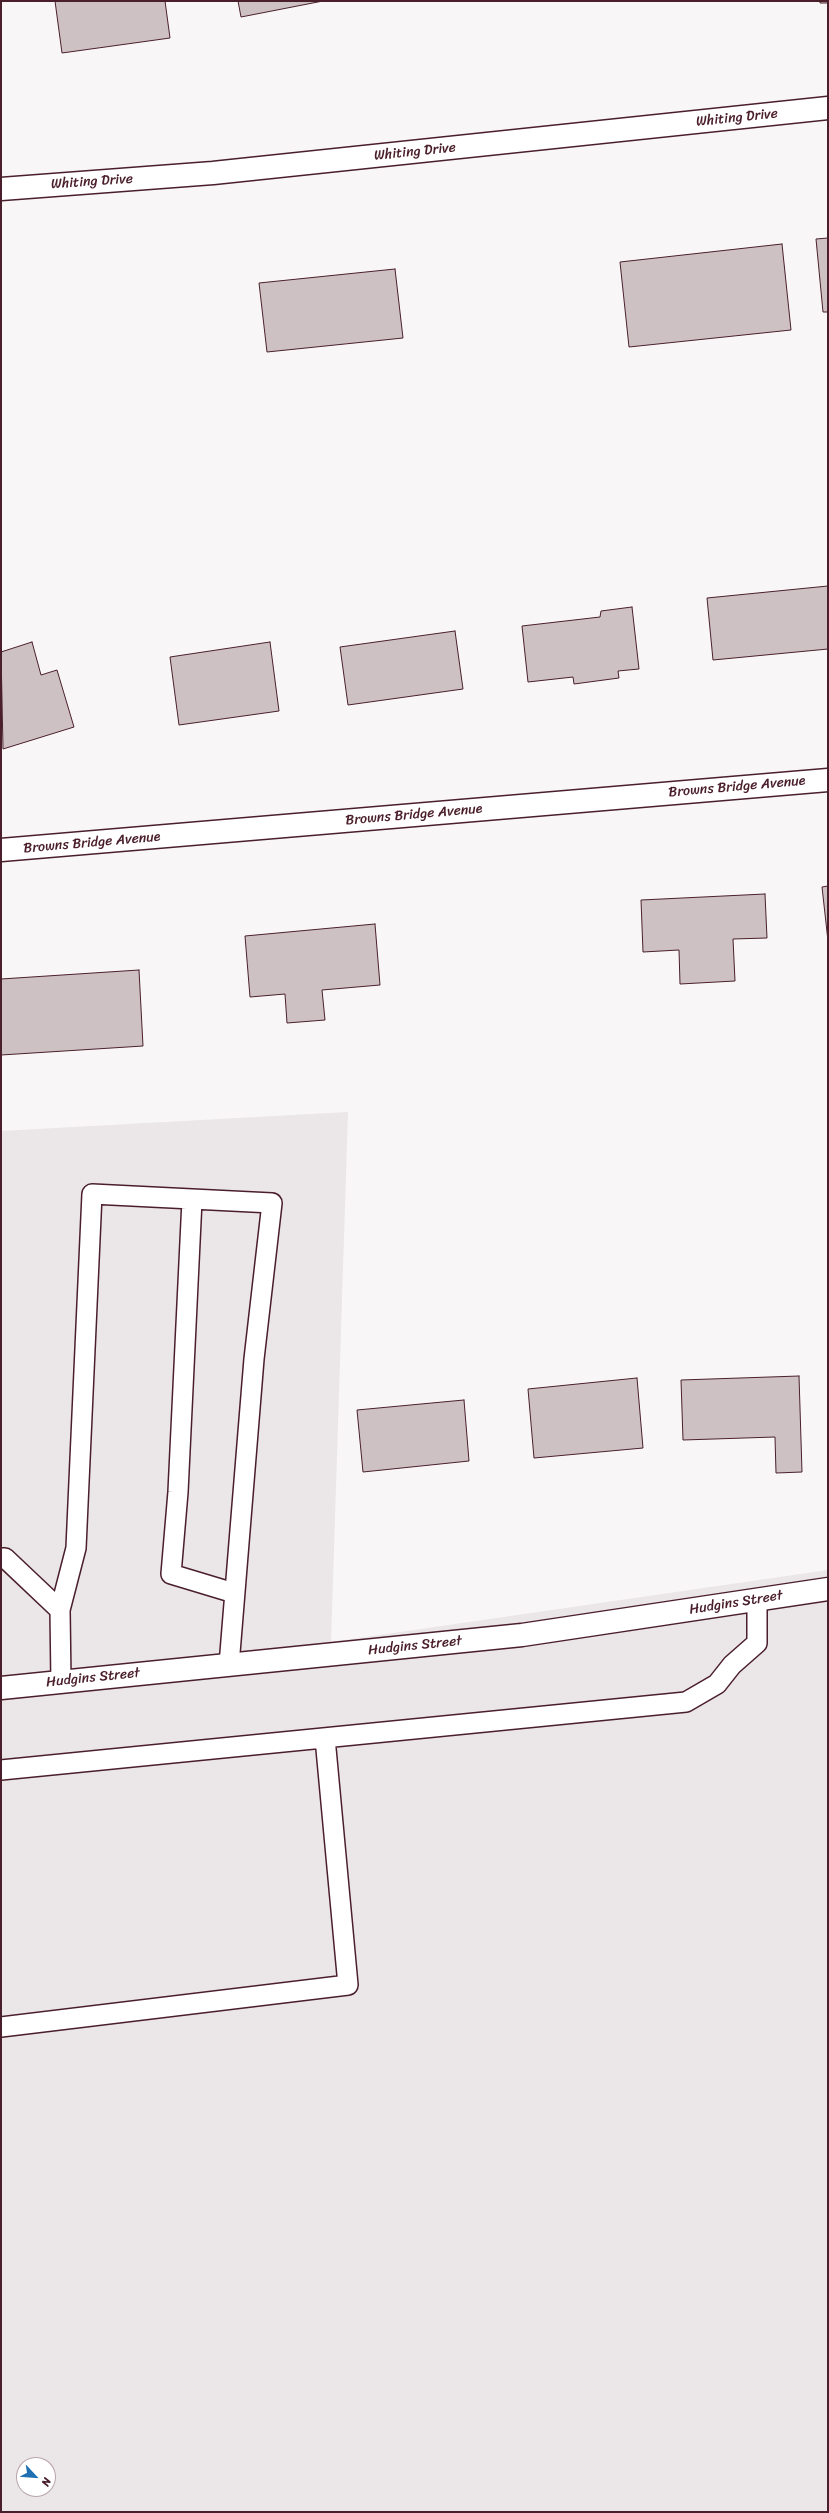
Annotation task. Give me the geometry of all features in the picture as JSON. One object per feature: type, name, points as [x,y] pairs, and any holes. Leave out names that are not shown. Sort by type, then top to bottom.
[{"type":"street","name":"Whiting Drive","points":[[1,188],[213,173],[828,108]]},
{"type":"street","name":"Browns Bridge Avenue","points":[[1,850],[828,780]]},
{"type":"street","name":"Hudgins Street","points":[[1,1688],[522,1635],[828,1589]]},
{"type":"lane","points":[[61,1682],[60,1610],[76,1548],[92,1194],[272,1203],[254,1359],[229,1665]]},
{"type":"lane","points":[[192,1200],[178,1492],[171,1574],[234,1593]]},
{"type":"lane","points":[[1,1558],[5,1558],[60,1610]]},
{"type":"lane","points":[[1,1770],[686,1702],[717,1684],[732,1665],[757,1643],[757,1600]]},
{"type":"lane","points":[[1,2027],[348,1985],[325,1738]]},
{"type":"shaded area","points":[[348,1112],[331,1642],[828,1570],[828,2512],[1,2512],[1,1131]]},
{"type":"building","points":[[55,1],[165,1],[170,38],[62,53]]},
{"type":"building","points":[[238,1],[323,1],[241,17]]},
{"type":"building","points":[[820,1],[828,1],[828,3],[820,3]]},
{"type":"building","points":[[828,238],[828,312],[823,312],[816,239]]},
{"type":"building","points":[[782,244],[791,330],[629,347],[620,262]]},
{"type":"building","points":[[395,269],[403,338],[267,352],[259,283]]},
{"type":"building","points":[[828,586],[828,649],[713,660],[707,598]]},
{"type":"building","points":[[632,607],[639,669],[618,671],[619,678],[574,684],[573,677],[528,682],[522,626],[600,617],[601,611]]},
{"type":"building","points":[[455,631],[463,689],[348,705],[340,647]]},
{"type":"building","points":[[32,642],[41,675],[57,670],[74,727],[3,749],[1,652]]},
{"type":"building","points":[[270,642],[279,711],[179,725],[170,657]]},
{"type":"building","points":[[828,886],[828,941],[822,887]]},
{"type":"building","points":[[765,894],[767,938],[733,939],[735,981],[680,984],[679,950],[643,952],[641,900]]},
{"type":"building","points":[[375,924],[380,985],[322,990],[325,1020],[287,1023],[285,994],[250,997],[245,936]]},
{"type":"building","points":[[139,970],[143,1046],[1,1055],[1,979]]},
{"type":"building","points":[[799,1376],[802,1472],[776,1473],[775,1437],[683,1440],[681,1380]]},
{"type":"building","points":[[637,1378],[643,1448],[534,1458],[528,1389]]},
{"type":"building","points":[[464,1400],[469,1461],[363,1472],[357,1410]]}]
